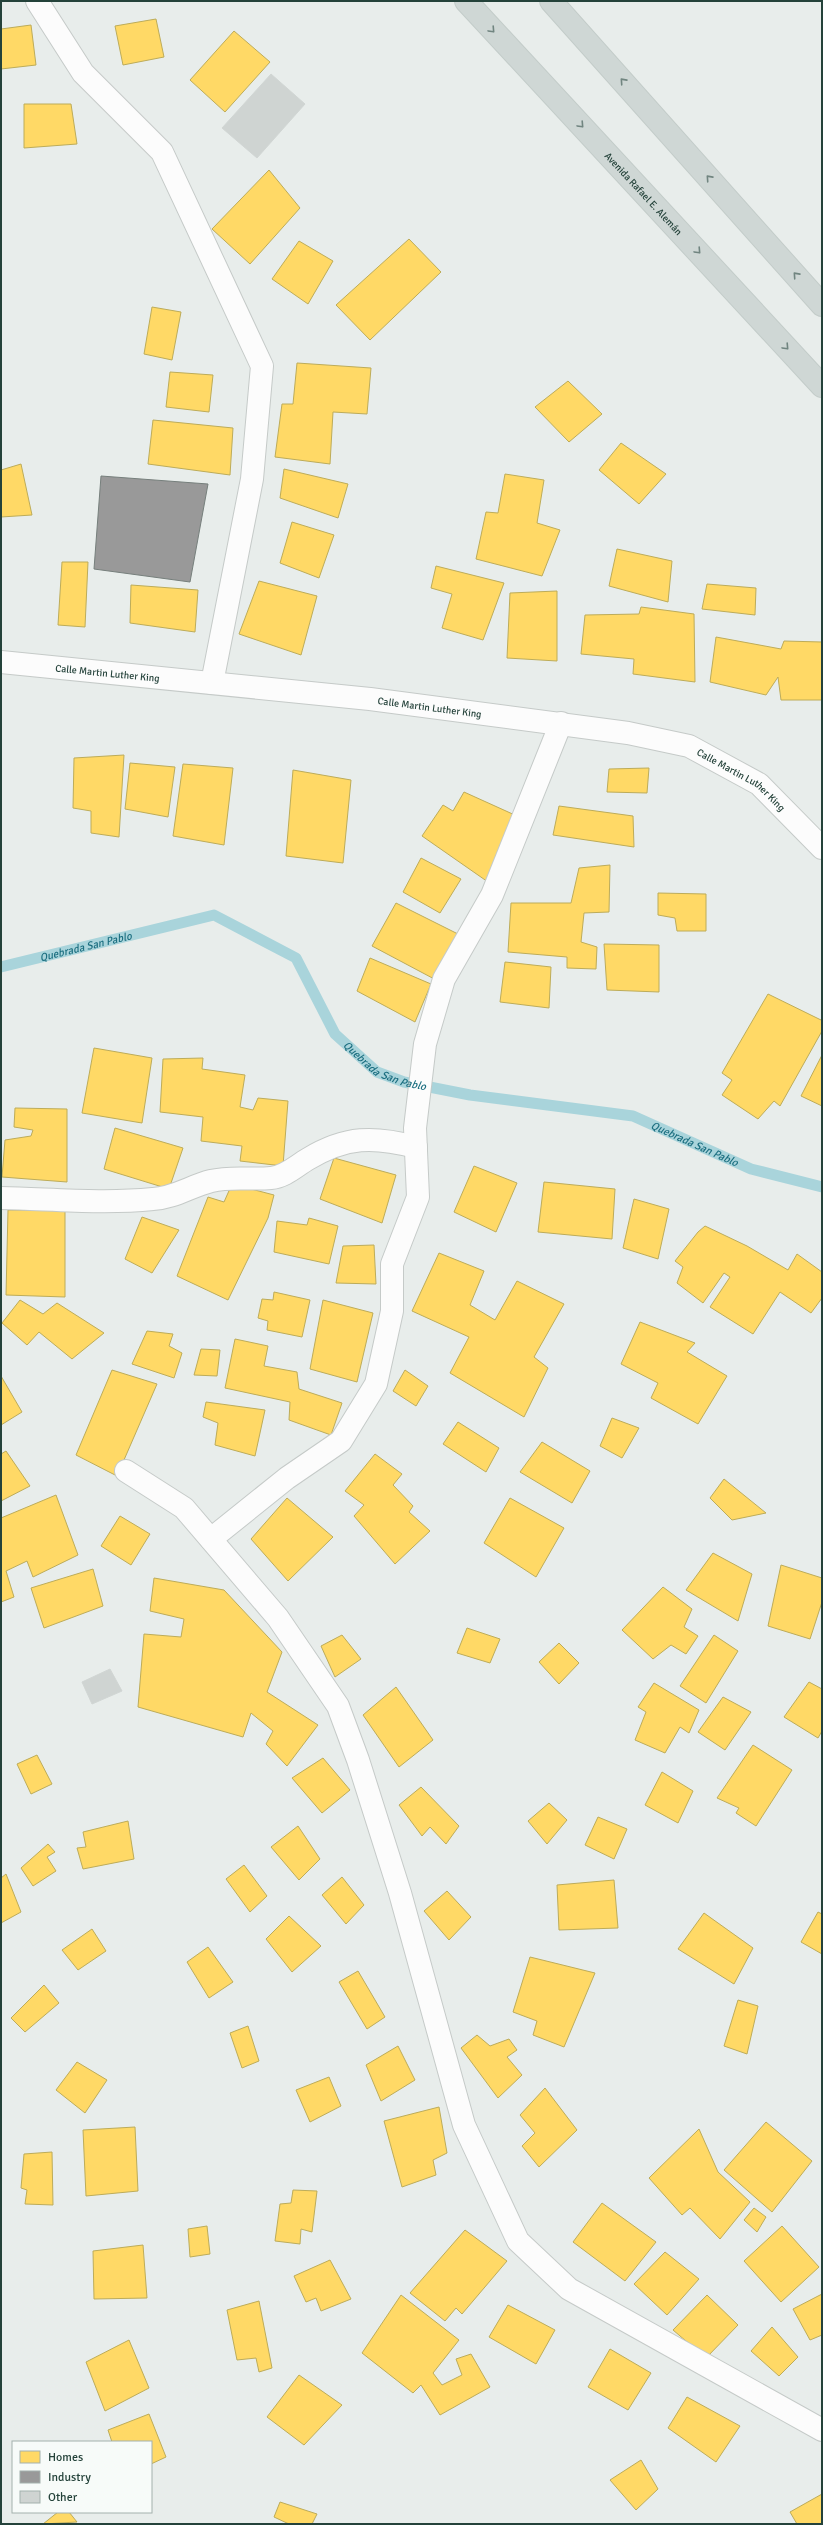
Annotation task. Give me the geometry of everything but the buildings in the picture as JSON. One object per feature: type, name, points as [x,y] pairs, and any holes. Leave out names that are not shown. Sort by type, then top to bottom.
[{"type":"main road","name":"Avenida Rafael E. Alemán","points":[[466,1],[822,386]]},
{"type":"main road","points":[[551,1],[822,304]]},
{"type":"street","points":[[37,1],[83,73],[162,152],[262,366],[252,479],[212,683]]},
{"type":"street","name":"Calle Martin Luther King","points":[[1,662],[370,699],[561,723],[628,733],[689,746],[759,784],[822,848]]},
{"type":"street","points":[[211,1539],[287,1478],[341,1441],[376,1384],[392,1311],[392,1264],[418,1197],[416,1109],[425,1044],[444,979],[492,895],[561,723]]},
{"type":"street","points":[[1,1198],[126,1201],[155,1199],[176,1194],[210,1181],[231,1178],[271,1178],[284,1175],[339,1143],[378,1140],[416,1147]]},
{"type":"street","points":[[126,1471],[184,1508],[278,1618],[338,1706],[358,1760],[400,1893],[464,2125],[518,2241],[569,2289],[822,2430]]},
{"type":"waterway","name":"Quebrada San Pablo","points":[[1,967],[214,915],[296,958],[335,1034],[377,1072],[404,1082],[470,1095],[633,1116],[751,1169],[822,1187]]}]
